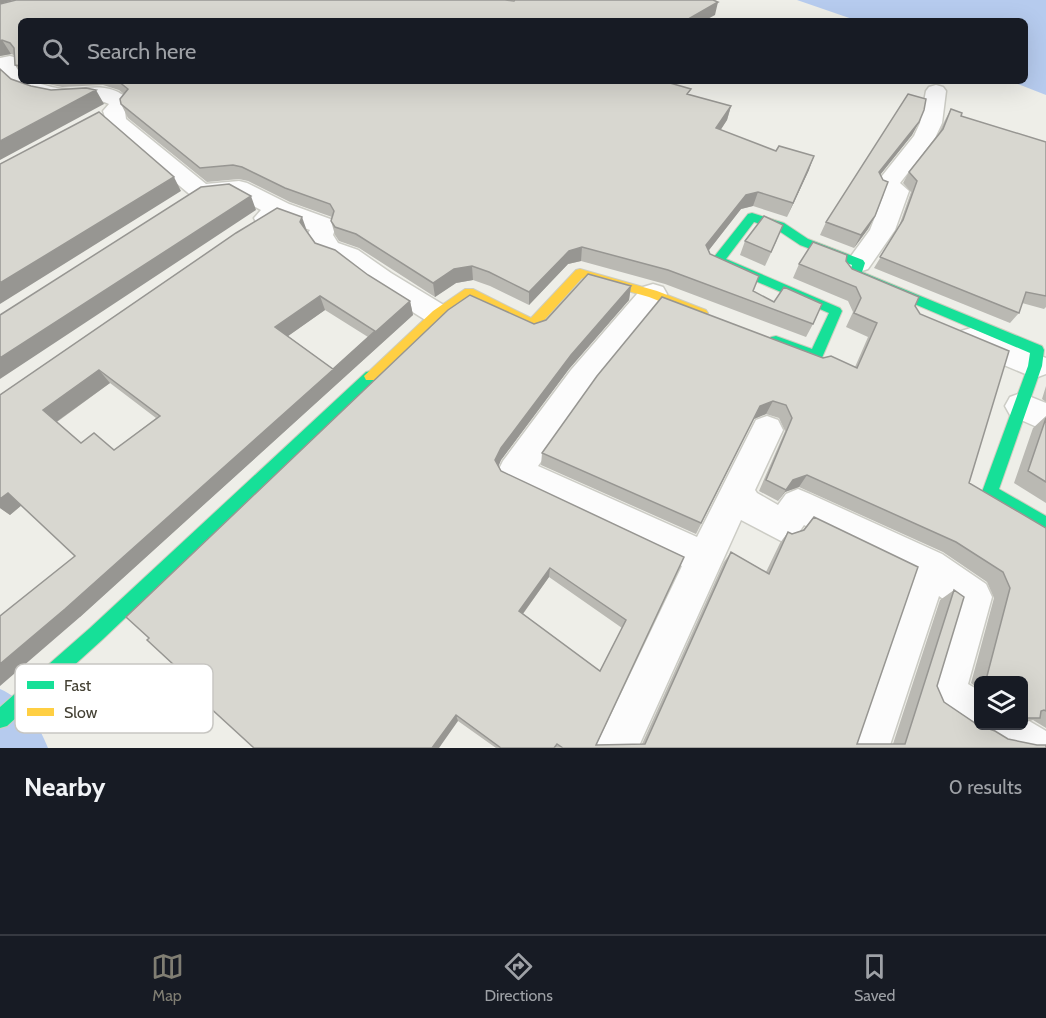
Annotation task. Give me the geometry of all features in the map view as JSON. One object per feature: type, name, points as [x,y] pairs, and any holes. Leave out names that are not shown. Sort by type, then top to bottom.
[{"type":"street","points":[[10,62],[10,73],[18,78]]},
{"type":"street","points":[[28,84],[40,92],[66,96],[101,92],[123,103],[105,116],[116,121],[201,192]]},
{"type":"street","points":[[936,91],[931,123],[924,138],[886,186],[897,191],[891,214],[879,239],[859,263],[855,274],[1037,350],[1034,412],[990,492],[1046,524]]},
{"type":"street","points":[[178,207],[201,192],[239,188],[280,210],[324,226],[320,236],[329,249],[349,256],[437,315]]},
{"type":"street","points":[[241,233],[280,210]]},
{"type":"street","points":[[762,336],[816,356],[836,311],[718,260],[752,217],[780,226],[804,242],[859,263]]},
{"type":"street","points":[[63,664],[437,315],[470,292],[533,324],[580,273],[653,294],[718,319]]},
{"type":"street","points":[[653,294],[582,380],[514,471],[705,558]]},
{"type":"street","points":[[921,319],[1035,366]]},
{"type":"street","points":[[616,748],[767,430]]},
{"type":"street","points":[[738,493],[745,504],[783,526],[798,505],[929,567],[973,597],[945,693],[1005,734]]},
{"type":"street","points":[[868,748],[913,622],[929,567]]},
{"type":"street","points":[[0,720],[15,707]]},
{"type":"water","points":[[797,0],[1046,0],[1046,95],[1018,84],[1028,84],[1028,18],[849,18]]},
{"type":"building","points":[[16,0],[713,0],[718,2],[690,18],[18,18],[18,66],[15,65],[14,48],[10,43],[0,41],[0,4]]},
{"type":"building","points":[[0,69],[11,79],[18,81],[18,84],[51,90],[86,88],[96,90],[0,141]]},
{"type":"building","points":[[122,84],[674,84],[691,89],[687,94],[731,106],[716,128],[776,151],[779,146],[814,156],[793,203],[758,192],[746,195],[706,245],[710,254],[759,276],[753,291],[774,302],[784,287],[822,304],[813,324],[668,270],[582,247],[569,251],[529,292],[472,266],[454,269],[433,283],[356,234],[335,227],[331,221],[334,211],[330,204],[285,188],[242,167],[233,165],[200,168],[121,104],[120,99],[128,89]]},
{"type":"building","points":[[908,94],[926,99],[924,110],[919,122],[879,172],[883,180],[888,182],[875,216],[861,235],[826,222]]},
{"type":"building","points":[[951,109],[962,113],[961,116],[1046,142],[1046,296],[1026,292],[1019,313],[880,257],[903,220],[917,181],[909,172],[943,129]]},
{"type":"building","points":[[99,112],[174,177],[0,283],[0,164]]},
{"type":"building","points":[[229,184],[251,196],[0,358],[0,315],[201,187]]},
{"type":"building","points":[[277,208],[302,217],[300,222],[315,243],[335,250],[368,275],[410,301],[65,609],[0,664],[0,616],[75,556],[8,493],[0,499],[0,395],[236,233]],"holes":[[[320,296],[375,331],[333,369],[275,327]],[[99,370],[160,416],[114,450],[94,433],[81,443],[43,410]]]},
{"type":"building","points":[[764,216],[783,225],[771,252],[745,241]]},
{"type":"building","points":[[813,242],[847,255],[846,261],[852,269],[919,297],[915,306],[920,314],[1009,351],[969,483],[1046,528],[1046,711],[1041,711],[1040,718],[1028,718],[1028,676],[987,676],[1010,588],[1003,572],[956,542],[807,475],[793,480],[786,490],[766,480],[792,418],[786,405],[773,401],[760,406],[701,523],[542,453],[597,376],[662,297],[823,358],[831,356],[857,368],[877,323],[854,313],[861,298],[856,287],[799,264]]},
{"type":"building","points":[[588,274],[631,286],[571,355],[501,448],[495,460],[501,471],[684,557],[596,745],[645,744],[731,552],[769,574],[788,532],[792,534],[804,530],[814,517],[918,567],[857,744],[905,744],[954,590],[964,597],[937,686],[944,702],[974,722],[974,730],[992,730],[1008,739],[1046,745],[1046,748],[563,748],[557,744],[554,748],[501,748],[456,715],[432,748],[254,748],[213,710],[213,664],[173,664],[126,617],[448,310],[470,295],[534,324],[546,320]],"holes":[[[550,568],[626,620],[600,671],[519,611]]]},
{"type":"building","points":[[1046,418],[1046,482],[1028,471]]},
{"type":"waterway","points":[[0,712],[25,748]]},
{"type":"traffic: fast","points":[[776,341],[816,356],[836,311],[718,260],[752,217],[780,226],[804,242],[859,263],[855,274],[1037,350],[1035,366],[990,492],[1046,524]]},
{"type":"traffic: fast","points":[[62,664],[371,376]]},
{"type":"traffic: fast","points":[[0,719],[15,706]]},
{"type":"traffic: slow","points":[[371,376],[437,314],[469,292],[533,324],[580,273],[653,294],[702,313]]}]
